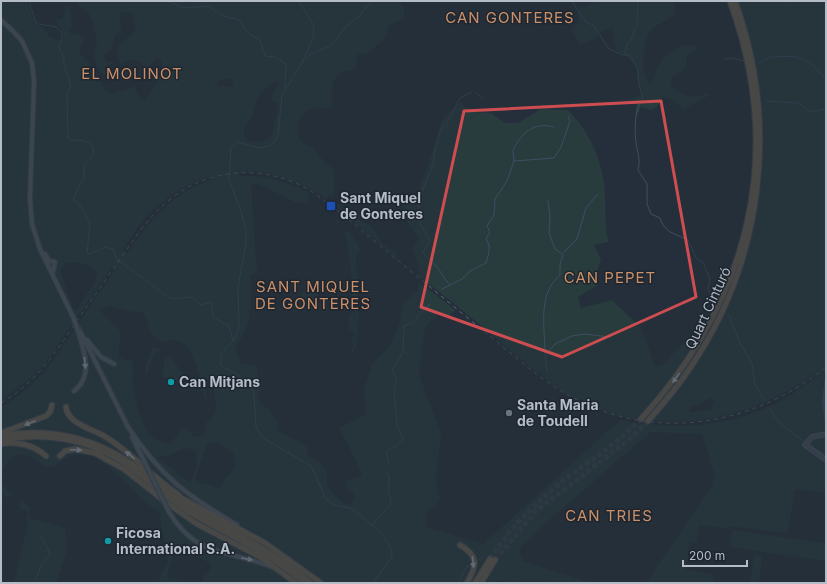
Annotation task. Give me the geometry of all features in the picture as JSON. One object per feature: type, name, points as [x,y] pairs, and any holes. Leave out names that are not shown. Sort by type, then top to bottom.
[{"type":"highway","name":"Quart Cinturó","points":[[641,419],[678,374],[708,328],[734,268],[748,217],[755,163],[754,101],[744,45],[730,1]]},
{"type":"highway","name":"Quart Cinturó","points":[[648,420],[688,372],[713,331],[736,280],[752,223],[760,164],[760,113],[751,53],[736,1]]},
{"type":"highway","points":[[1,433],[46,416],[50,412],[52,405]]},
{"type":"highway","points":[[66,407],[68,415],[77,422],[111,440],[175,492],[194,504]]},
{"type":"highway","points":[[1,436],[36,432],[71,436],[102,447],[139,469],[174,493],[265,543],[321,583]]},
{"type":"highway","points":[[1,440],[25,437],[52,437],[75,441],[97,448],[126,464],[193,514],[274,560],[305,583]]},
{"type":"highway","points":[[1,444],[23,444],[46,456]]},
{"type":"highway","points":[[60,456],[65,451],[75,449],[95,453],[124,469],[167,503],[192,520],[262,558],[296,583]]},
{"type":"highway","points":[[139,469],[186,506],[260,546],[311,583]]},
{"type":"highway","points":[[192,520],[244,542]]},
{"type":"highway","points":[[460,545],[471,553],[474,559],[473,572],[467,583]]},
{"type":"highway","points":[[473,583],[492,559],[482,582]]},
{"type":"main road","points":[[1,19],[14,29],[25,43],[35,66],[36,90],[32,209],[35,230],[44,254],[69,306],[71,314]]},
{"type":"main road","points":[[1,19],[22,41],[33,67],[34,90],[30,198],[31,217],[37,243],[169,512],[186,534],[204,547],[224,555],[259,562],[289,577]]},
{"type":"main road","points":[[44,254],[49,261],[53,262],[52,268],[56,282]]},
{"type":"main road","points":[[79,331],[98,354],[108,363],[114,364]]},
{"type":"main road","points":[[74,391],[82,383],[86,372],[79,331]]},
{"type":"main road","points":[[128,426],[153,462],[177,486],[196,500],[265,543]]},
{"type":"main road","points":[[825,434],[812,436],[805,444],[826,460]]},
{"type":"highlighted area","points":[[661,101],[696,297],[562,357],[421,307],[464,111]]},
{"type":"green space","points":[[1,1],[27,1],[35,23],[45,29],[49,36],[60,41],[64,36],[63,30],[54,20],[62,19],[65,10],[69,6],[72,25],[69,33],[85,37],[80,48],[80,54],[87,61],[106,91],[113,93],[134,87],[140,99],[144,101],[160,77],[162,65],[161,59],[157,57],[148,68],[133,59],[122,64],[120,63],[117,49],[121,42],[136,30],[133,13],[123,12],[120,14],[121,32],[115,35],[111,49],[103,56],[107,62],[112,62],[112,64],[103,67],[106,71],[118,73],[125,69],[127,73],[124,76],[103,74],[98,69],[94,56],[97,41],[93,21],[87,11],[80,7],[77,1],[399,1],[404,7],[404,18],[390,25],[384,40],[366,54],[359,53],[357,55],[356,67],[353,70],[340,73],[336,77],[332,88],[332,107],[309,110],[301,116],[299,122],[299,140],[313,148],[326,164],[334,169],[334,196],[329,195],[326,199],[307,187],[275,175],[240,172],[240,176],[276,180],[310,194],[308,204],[295,202],[256,183],[251,185],[257,272],[250,276],[251,304],[246,330],[235,346],[241,364],[256,365],[261,390],[257,392],[259,402],[269,409],[279,426],[277,430],[308,447],[306,453],[327,469],[327,486],[342,502],[351,505],[355,495],[346,487],[346,481],[362,475],[339,428],[366,414],[364,389],[372,364],[389,347],[399,325],[403,304],[417,291],[419,282],[455,310],[446,318],[439,313],[425,328],[419,375],[441,433],[436,481],[440,499],[427,514],[426,521],[427,527],[483,544],[620,420],[674,426],[700,425],[725,421],[749,415],[773,405],[796,392],[818,376],[816,373],[788,390],[759,404],[729,414],[698,420],[666,422],[635,419],[604,410],[573,397],[555,386],[418,276],[419,267],[412,249],[419,239],[408,224],[404,205],[419,196],[420,184],[427,168],[442,120],[460,102],[471,112],[491,113],[505,123],[518,123],[541,109],[568,110],[590,139],[599,161],[604,184],[607,237],[609,242],[594,245],[601,260],[597,271],[598,285],[578,297],[581,308],[612,300],[642,329],[655,366],[664,364],[678,348],[682,345],[691,343],[704,328],[737,249],[750,190],[753,131],[751,102],[743,55],[726,1],[826,1],[826,368],[823,386],[826,433],[826,493],[795,489],[788,533],[728,526],[727,528],[699,525],[697,542],[690,542],[686,570],[713,574],[714,583],[646,583],[713,484],[714,473],[702,434],[651,432],[549,520],[519,549],[523,561],[592,583],[514,582],[497,580],[495,583],[203,583],[203,577],[211,569],[210,563],[196,556],[199,552],[184,542],[182,546],[172,548],[172,562],[167,573],[168,577],[176,579],[179,583],[158,583],[162,572],[168,563],[159,511],[148,504],[115,472],[91,456],[78,455],[64,459],[52,468],[28,456],[19,455],[14,457],[10,459],[4,467],[2,482],[4,487],[14,496],[9,495],[7,497],[1,494],[1,407],[17,397],[44,373],[115,270],[112,267],[44,365],[31,378],[1,400]],"holes":[[[230,78],[234,82],[231,87],[217,85],[218,81]],[[276,80],[279,83],[271,96],[274,102],[279,103],[272,135],[266,140],[254,142],[250,141],[244,136],[244,128],[252,117],[257,99],[262,92]],[[214,176],[214,179],[186,191],[164,208],[154,218],[127,253],[123,251],[130,238],[149,214],[172,194],[199,180]],[[77,262],[91,266],[97,273],[95,281],[77,310],[74,310],[72,306],[60,269],[66,263]],[[109,306],[127,311],[142,312],[147,321],[149,331],[162,343],[173,340],[181,342],[188,348],[197,368],[205,399],[208,402],[203,382],[207,379],[213,381],[216,407],[212,420],[205,423],[206,430],[203,436],[194,437],[190,435],[204,429],[192,433],[186,428],[183,428],[170,444],[155,439],[148,433],[140,416],[135,395],[132,359],[128,361],[118,357],[121,332],[100,311]],[[710,398],[714,401],[711,410],[689,412],[690,407],[701,404]],[[207,444],[220,444],[234,454],[235,464],[232,472],[226,477],[220,489],[205,483],[202,484],[195,479]],[[185,448],[195,450],[195,471],[190,483],[157,457],[170,455]]]},
{"type":"green space","points":[[598,1],[674,1],[675,13],[670,18],[652,29],[646,40],[643,57],[644,73],[647,80],[651,84],[658,66],[665,57],[681,46],[693,45],[698,47],[697,49],[687,55],[686,67],[672,78],[671,86],[677,91],[692,97],[710,94],[684,109],[668,98],[662,97],[657,107],[651,110],[641,107],[639,112],[635,114],[637,102],[622,102],[642,95],[636,69],[634,64],[625,55],[616,50],[612,27],[598,34],[598,38],[580,44],[572,30],[579,23],[578,10]]},
{"type":"green space","points":[[337,204],[364,223],[369,224],[376,231],[378,238],[388,248],[396,251],[396,257],[336,207]]},
{"type":"green space","points":[[346,230],[351,234],[361,250],[356,256],[359,319],[357,340],[353,352],[351,352],[353,347],[351,340],[355,334],[349,329],[349,315],[355,311],[349,304],[353,289],[349,253],[345,234]]},
{"type":"green space","points":[[318,291],[318,301],[300,301],[301,292]]},
{"type":"green space","points":[[153,347],[158,348],[162,352],[155,351],[146,376],[146,365]]},
{"type":"green space","points":[[170,356],[183,374],[186,391],[184,391],[183,380],[176,381],[162,377],[165,358]]},
{"type":"green space","points":[[21,500],[30,507],[29,518],[65,528],[67,550],[56,583],[14,583],[28,522],[26,521],[28,511],[21,509],[18,505]]},
{"type":"green space","points":[[732,530],[826,543],[826,561],[729,547]]},
{"type":"green space","points":[[754,555],[762,557],[759,583],[750,583]]},
{"type":"water","points":[[826,368],[826,433],[822,401]]},
{"type":"waterway","points":[[29,1],[36,23],[56,27],[61,32],[62,38],[59,48],[64,58],[64,66],[71,86],[67,94],[68,138],[72,141],[80,140],[88,142],[93,147],[92,156],[84,166],[84,177],[73,199],[81,207],[90,224],[87,253],[89,254],[105,247],[113,249],[117,259],[168,297],[172,299],[192,297],[201,305],[211,302],[213,317],[229,326],[233,340]]},
{"type":"waterway","points":[[167,1],[184,8],[208,6],[223,16],[239,20],[248,33],[260,40],[265,56],[275,57],[286,64],[285,89]]},
{"type":"waterway","points":[[299,1],[314,26],[313,39],[302,62]]},
{"type":"waterway","points":[[372,1],[358,17],[346,26],[332,45],[313,53],[304,60],[282,95],[278,135],[274,143],[270,146],[259,148],[238,142],[231,147],[229,179],[246,229],[246,243],[238,287],[239,329],[233,341],[221,354],[221,366],[238,375],[251,385],[254,394],[256,427],[263,438],[311,466],[326,499],[334,505],[350,508],[355,511],[384,537],[391,550],[392,557],[373,583]]},
{"type":"waterway","points":[[572,1],[585,21],[594,26],[609,49],[623,55],[629,55],[638,68],[639,85],[643,98],[638,107],[635,137],[639,159],[638,170],[647,184],[647,204],[651,214],[660,218],[663,225],[670,232],[688,240],[696,258],[703,262],[710,280],[708,289],[715,303]]},
{"type":"waterway","points":[[625,54],[627,44],[631,41],[637,26],[638,1]]},
{"type":"waterway","points":[[758,63],[770,57],[788,56],[804,59],[813,65],[826,79]]},
{"type":"waterway","points":[[725,59],[731,58],[744,61]]},
{"type":"waterway","points":[[449,284],[423,252],[430,241],[420,223],[418,211],[420,197],[433,164],[441,129],[448,121],[460,98],[471,92]]},
{"type":"waterway","points":[[476,93],[483,99]]},
{"type":"waterway","points":[[766,101],[799,103],[810,112],[826,109]]},
{"type":"waterway","points":[[442,289],[462,279],[470,271],[486,263],[489,248],[486,239],[490,232],[487,226],[494,215],[495,199],[507,181],[514,161],[554,158],[561,147],[570,121],[568,116]]},
{"type":"waterway","points":[[514,161],[513,150],[524,134],[534,127],[554,127]]},
{"type":"waterway","points":[[563,253],[577,239],[586,208],[597,195]]},
{"type":"waterway","points":[[545,355],[545,302],[548,292],[560,275],[560,264],[563,255],[555,249],[549,233],[550,216],[548,201]]},
{"type":"waterway","points":[[389,464],[386,452],[398,445],[403,439],[397,425],[394,389],[397,379],[392,371],[403,352],[404,326],[412,323],[430,304]]},
{"type":"waterway","points":[[729,315],[739,341],[752,364],[755,385],[765,401]]},
{"type":"waterway","points":[[547,371],[545,355],[555,344],[572,336],[585,334],[609,337],[643,320]]},
{"type":"waterway","points":[[769,408],[773,415],[786,428],[826,456]]},
{"type":"waterway","points":[[372,526],[389,507],[391,502],[388,492],[389,479],[387,472]]},
{"type":"waterway","points":[[33,583],[41,565],[49,556],[47,546],[41,537]]},
{"type":"waterway","points":[[479,560],[484,556]]},
{"type":"waterway","points":[[460,580],[465,569],[470,565]]},
{"type":"tunnel","points":[[490,559],[507,535],[537,503],[571,475],[616,442],[641,419]]},
{"type":"tunnel","points":[[495,560],[535,512],[630,439],[648,421]]},
{"type":"railway","points":[[1,403],[24,386],[43,367],[141,230],[166,202],[180,192],[197,183],[215,177],[236,173],[267,174],[296,183],[314,193],[548,382],[573,398],[617,415],[648,422],[680,423],[711,420],[742,413],[771,401],[799,386],[826,367]]},
{"type":"place","name":"Sant Miquel de Gonteres","points":[[331,206]]},
{"type":"place","name":"Can Mitjans","points":[[171,382]]},
{"type":"place","name":"Santa Maria de Toudell","points":[[509,413]]},
{"type":"place","name":"Ficosa International S.A.","points":[[108,541]]},
{"type":"district","name":"CAN GONTERES","points":[[510,18]]},
{"type":"district","name":"EL MOLINOT","points":[[132,74]]},
{"type":"district","name":"CAN PEPET","points":[[610,278]]},
{"type":"district","name":"SANT MIQUEL DE GONTERES","points":[[313,296]]},
{"type":"district","name":"CAN TRIES","points":[[609,516]]}]
